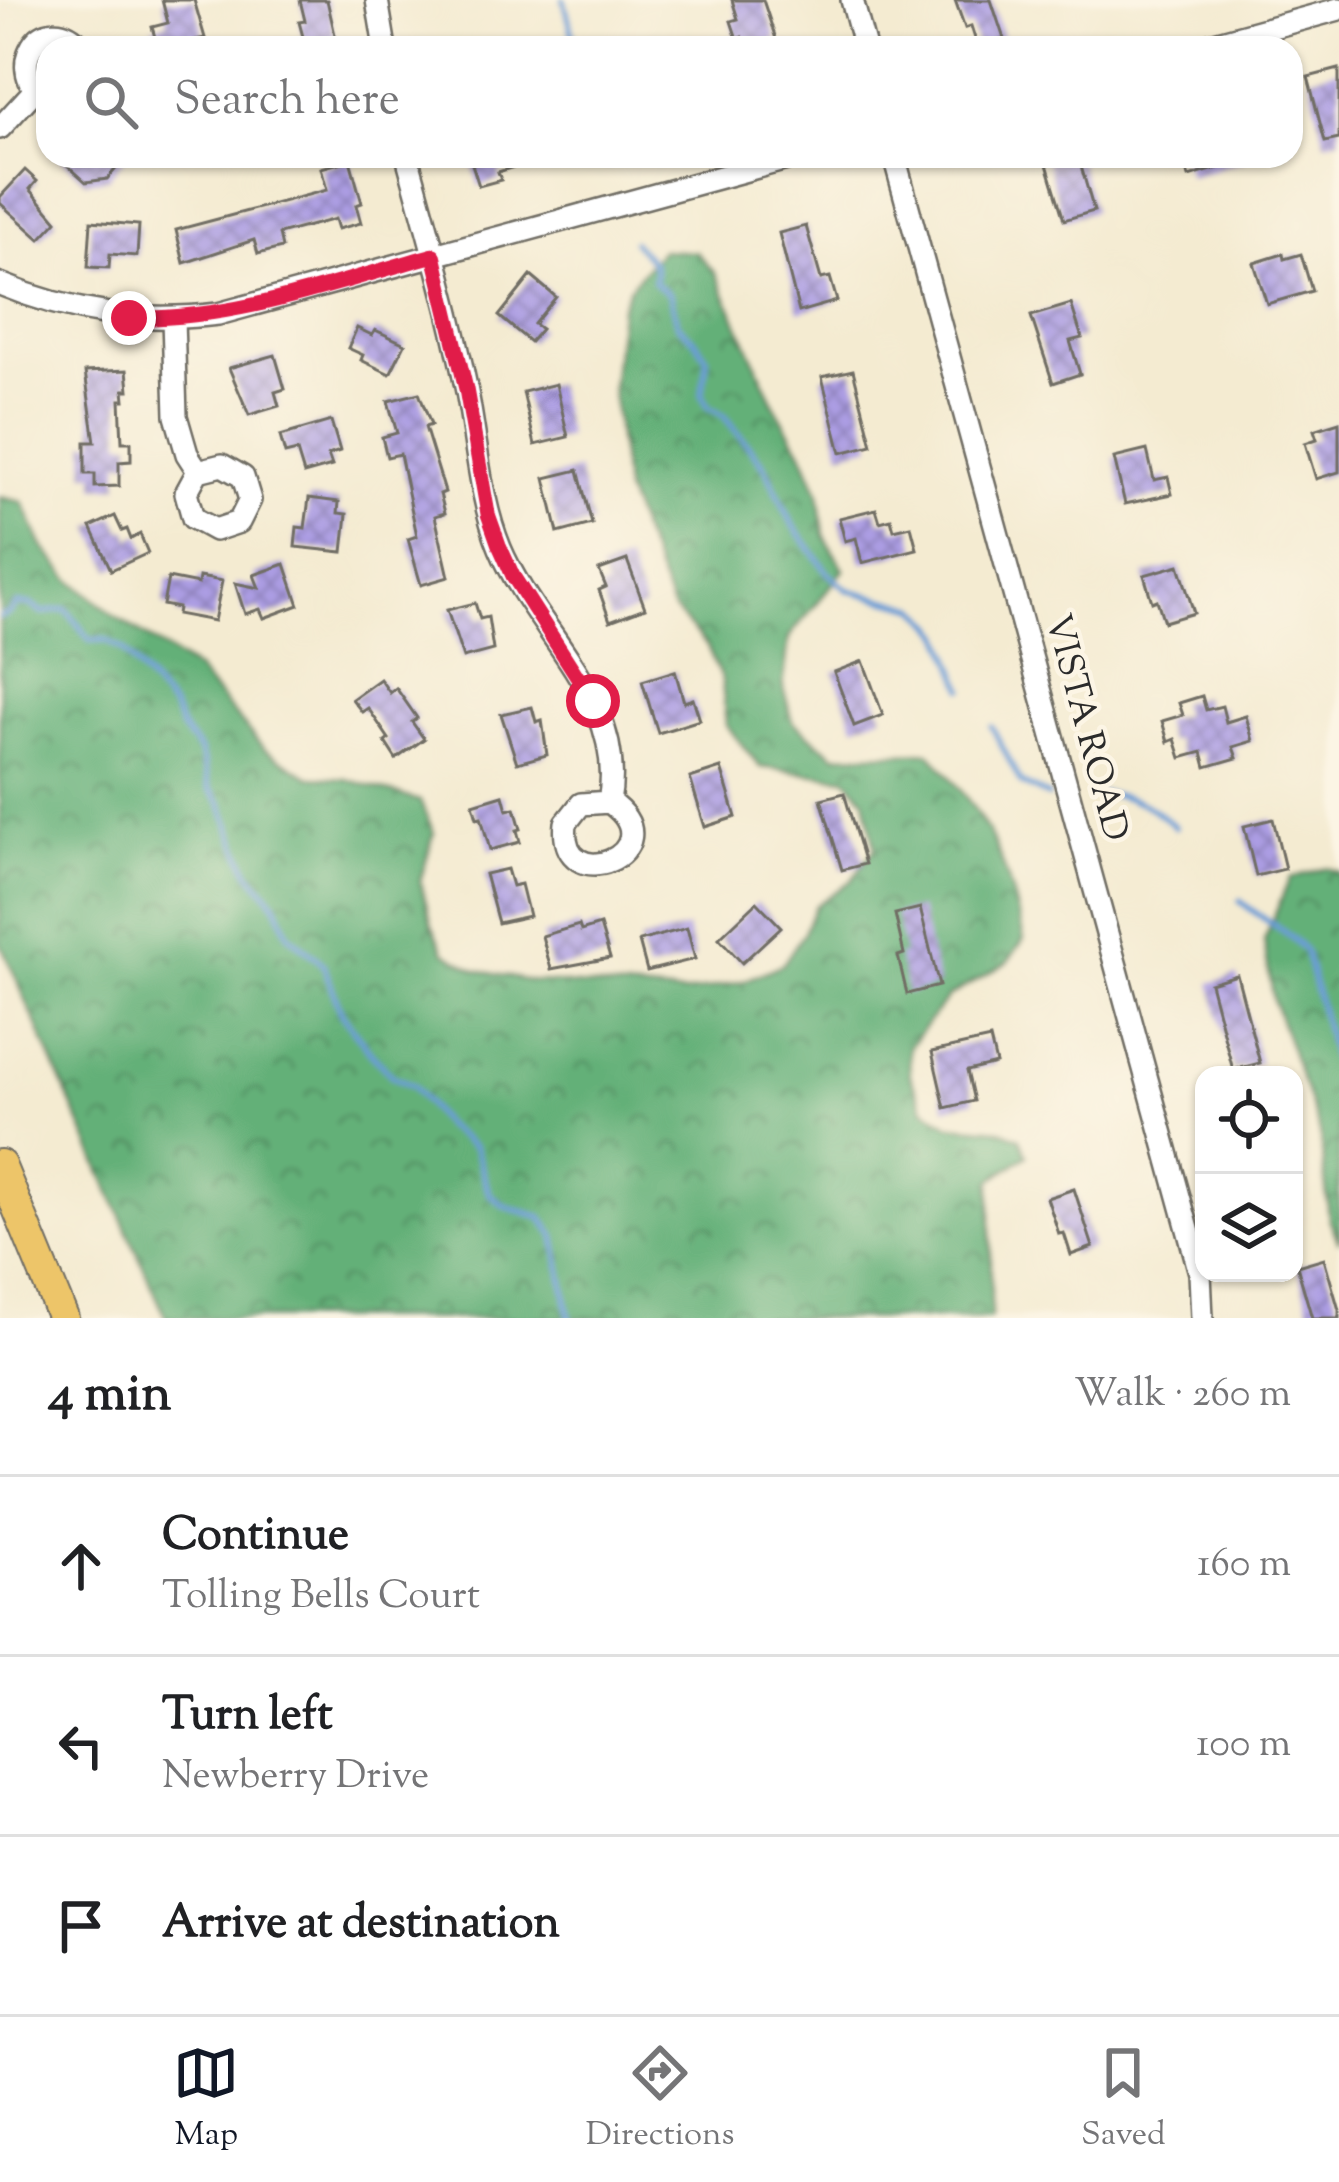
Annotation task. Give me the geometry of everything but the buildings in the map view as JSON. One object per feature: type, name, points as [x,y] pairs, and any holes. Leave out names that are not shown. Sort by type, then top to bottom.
[{"type":"highway","points":[[0,1166],[63,1318]]},
{"type":"street","points":[[377,0],[383,36]]},
{"type":"street","points":[[851,0],[862,36]]},
{"type":"street","points":[[1240,36],[1339,9]]},
{"type":"street","points":[[39,36],[58,32],[72,36]]},
{"type":"street","points":[[36,38],[23,52],[21,66],[24,80],[36,90]]},
{"type":"street","points":[[0,128],[36,98]]},
{"type":"street","points":[[410,168],[466,389],[488,514],[513,576],[593,701],[611,754],[609,802]]},
{"type":"street","points":[[0,284],[86,312],[173,319],[252,307],[754,168]]},
{"type":"street","name":"VISTA ROAD","points":[[897,168],[1201,1273],[1202,1318]]},
{"type":"street","points":[[173,319],[176,416],[187,454],[198,471]]},
{"type":"green space","points":[[661,250],[696,252],[716,274],[776,408],[802,452],[819,492],[824,535],[844,570],[789,637],[783,688],[793,722],[835,755],[929,752],[980,817],[1009,883],[1024,939],[1008,962],[948,997],[909,1047],[910,1076],[924,1108],[950,1125],[998,1129],[1020,1138],[1027,1155],[991,1181],[991,1318],[166,1318],[0,942],[0,497],[23,502],[42,545],[70,579],[115,616],[196,670],[264,749],[310,777],[346,779],[420,801],[434,833],[420,881],[445,952],[476,970],[529,981],[684,994],[744,981],[783,964],[815,906],[852,880],[875,848],[865,799],[846,778],[760,767],[726,725],[722,681],[707,646],[672,608],[625,492],[612,389],[620,310],[629,288]]},
{"type":"green space","points":[[1327,868],[1339,872],[1339,1242],[1329,1218],[1320,1132],[1303,1084],[1303,1066],[1296,1066],[1274,1003],[1264,941],[1290,878]]},
{"type":"waterway","points":[[564,0],[573,36]]},
{"type":"waterway","points":[[633,242],[653,264],[654,282],[670,295],[678,325],[707,358],[702,395],[708,407],[724,416],[764,465],[792,523],[828,573],[848,590],[918,608],[942,634],[964,689]]},
{"type":"waterway","points":[[0,617],[17,604],[31,605],[42,613],[66,609],[90,640],[106,640],[122,649],[173,709],[200,751],[209,788],[221,803],[248,871],[276,904],[288,934],[323,964],[342,1014],[392,1076],[413,1086],[444,1125],[475,1148],[489,1193],[504,1206],[541,1217],[555,1236],[570,1318]]},
{"type":"waterway","points":[[992,727],[1021,783],[1048,796]]},
{"type":"waterway","points":[[1099,794],[1140,803],[1175,827]]},
{"type":"waterway","points":[[1240,901],[1305,951],[1339,1080]]},
{"type":"route","points":[[129,318],[173,319],[252,307],[434,255],[466,389],[488,514],[499,545],[513,576],[593,701]]}]
